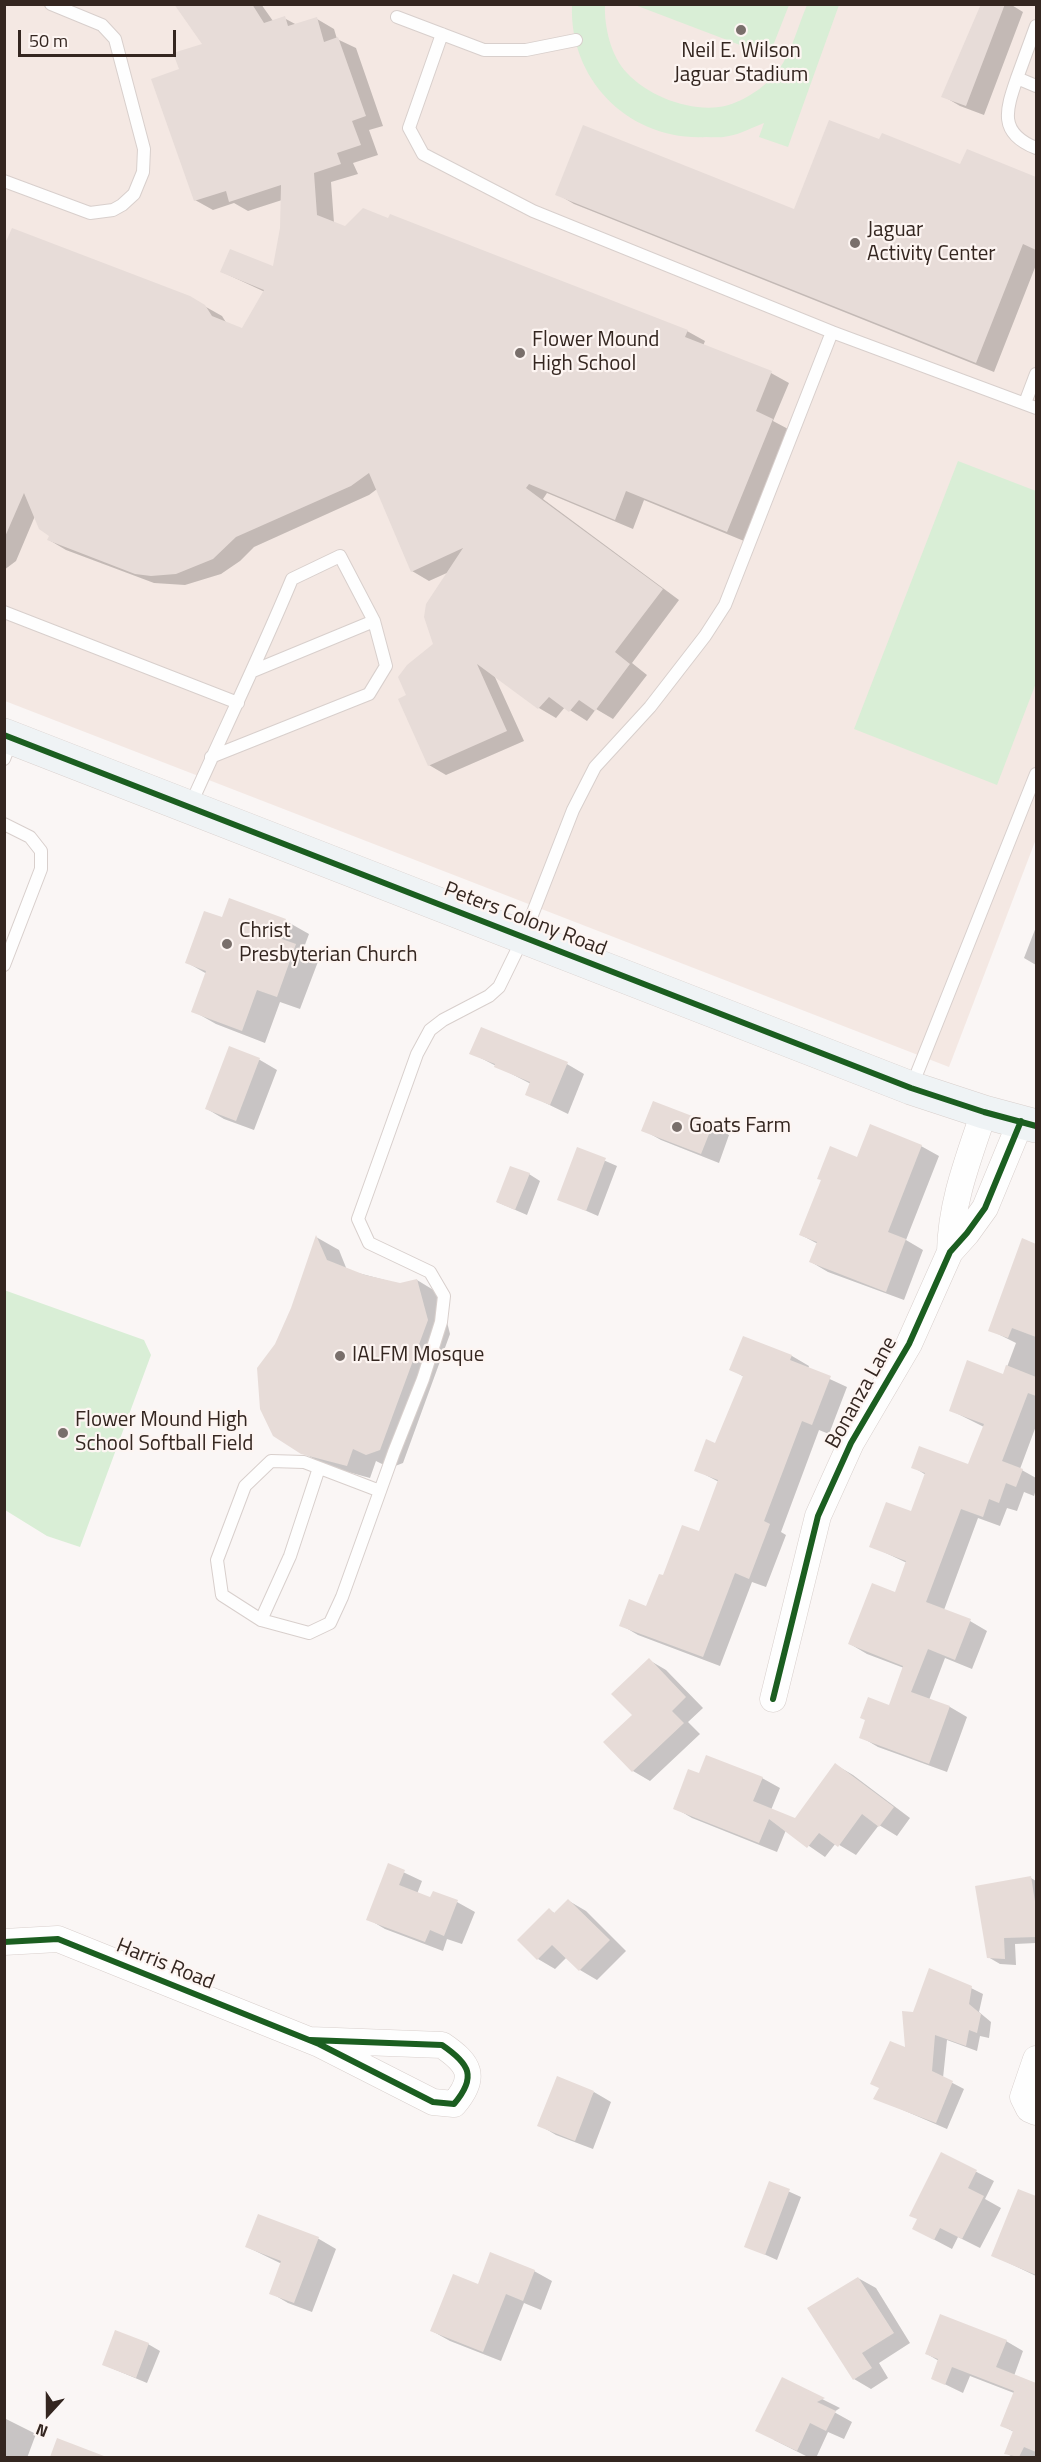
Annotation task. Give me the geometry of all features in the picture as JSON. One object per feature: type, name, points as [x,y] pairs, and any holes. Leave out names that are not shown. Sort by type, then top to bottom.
[{"type":"street","name":"Peters Colony Road","points":[[7,744],[190,807],[911,1088],[1029,1124]]},
{"type":"street","name":"Bonanza Lane","points":[[950,1252],[951,1223],[956,1197],[984,1112]]},
{"type":"street","name":"Bonanza Lane","points":[[773,1700],[818,1516],[851,1443],[909,1344],[950,1252],[985,1208],[1029,1124]]},
{"type":"street","name":"Harris Road","points":[[4,1942],[58,1939],[310,2040],[433,2102],[454,2104],[463,2094],[469,2079],[466,2068],[455,2054],[442,2045],[310,2040]]},
{"type":"street","points":[[1036,2059],[1023,2097],[1029,2109],[1036,2112]]},
{"type":"lane","points":[[4,181],[84,211],[98,213],[122,206],[134,194],[142,178],[144,149],[115,39],[102,25],[51,4]]},
{"type":"lane","points":[[397,17],[484,50],[526,50],[576,40]]},
{"type":"lane","points":[[1036,26],[1008,104],[1008,120],[1018,138],[1036,148]]},
{"type":"lane","points":[[442,34],[409,128],[423,154],[533,211],[831,332],[1031,406],[1036,374]]},
{"type":"lane","points":[[1017,78],[1036,86]]},
{"type":"lane","points":[[380,1491],[304,1462],[271,1461],[245,1486],[217,1560],[222,1595],[261,1620],[309,1633],[330,1623],[342,1598],[423,1380],[441,1322],[444,1296],[430,1272],[369,1243],[358,1218],[417,1054],[430,1030],[443,1020],[489,996],[499,987],[523,938],[573,810],[595,767],[650,707],[705,636],[725,605],[831,332]]},
{"type":"lane","points":[[190,807],[211,757],[253,671],[292,579],[340,556],[374,621],[386,666],[369,694],[211,757]]},
{"type":"lane","points":[[4,612],[238,703]]},
{"type":"lane","points":[[253,671],[374,621]]},
{"type":"lane","points":[[911,1088],[1036,774]]},
{"type":"lane","points":[[4,824],[30,837],[41,851],[41,869],[4,965]]},
{"type":"lane","points":[[261,1620],[290,1556],[319,1468]]},
{"type":"shaded area","name":"Flower Mound High School","points":[[4,5],[1036,5],[1036,839],[949,1067],[5,701]]},
{"type":"green space","points":[[572,5],[605,5],[607,32],[617,59],[627,73],[646,89],[669,100],[707,108],[726,106],[740,100],[754,93],[771,79],[788,53],[807,5],[839,5],[788,147],[759,137],[764,123],[723,137],[678,136],[652,129],[629,117],[609,101],[593,81],[581,58],[574,32]]},
{"type":"green space","name":"Neil E. Wilson Jaguar Stadium","points":[[635,5],[789,5],[769,56]]},
{"type":"green space","points":[[958,461],[1036,491],[1036,683],[997,785],[854,729]]},
{"type":"green space","name":"Flower Mound High School Softball Field","points":[[4,1290],[144,1340],[151,1355],[80,1547],[47,1536],[5,1510]]},
{"type":"building","name":"Flower Mound High School","points":[[174,4],[252,4],[264,23],[285,16],[288,26],[317,17],[324,42],[338,37],[366,116],[352,121],[361,145],[337,153],[341,164],[314,173],[317,215],[345,226],[363,208],[388,218],[390,214],[688,330],[685,337],[772,371],[756,411],[773,419],[727,532],[626,491],[615,520],[529,484],[526,488],[663,589],[615,652],[630,664],[595,711],[579,700],[569,712],[549,697],[538,709],[477,664],[507,731],[428,766],[398,699],[406,695],[398,677],[407,665],[433,644],[424,617],[426,604],[463,548],[411,572],[369,473],[351,486],[236,537],[213,559],[176,574],[151,576],[135,574],[47,540],[49,536],[39,529],[24,493],[4,539],[4,246],[12,228],[190,296],[205,305],[212,316],[242,328],[264,290],[220,272],[230,249],[273,266],[280,228],[281,185],[229,202],[226,191],[194,201],[151,79],[179,69],[173,53],[202,44]]},
{"type":"building","points":[[981,4],[1005,4],[966,106],[941,97]]},
{"type":"building","name":"Jaguar Activity Center","points":[[829,120],[879,139],[882,133],[960,164],[967,149],[1036,177],[1036,250],[1023,244],[976,363],[555,195],[583,125],[794,209]]},
{"type":"building","points":[[229,898],[286,919],[279,938],[296,944],[277,997],[257,990],[242,1031],[191,1012],[206,971],[185,963],[204,911],[222,917]]},
{"type":"building","points":[[481,1027],[568,1062],[550,1105],[525,1095],[530,1082],[469,1054]]},
{"type":"building","points":[[229,1046],[260,1058],[236,1121],[205,1109]]},
{"type":"building","name":"Goats Farm","points":[[653,1101],[713,1124],[701,1154],[641,1131]]},
{"type":"building","points":[[870,1124],[922,1145],[888,1232],[906,1239],[886,1292],[809,1262],[817,1242],[799,1235],[821,1180],[817,1179],[830,1146],[857,1157]]},
{"type":"building","points":[[577,1147],[606,1158],[586,1211],[557,1200]]},
{"type":"building","points":[[510,1166],[530,1173],[515,1210],[496,1202]]},
{"type":"building","name":"IALFM Mosque","points":[[316,1235],[327,1260],[365,1275],[400,1283],[417,1279],[428,1320],[380,1450],[366,1455],[353,1449],[347,1466],[301,1454],[273,1436],[260,1409],[257,1368],[275,1344],[291,1308]]},
{"type":"building","points":[[1022,1238],[1036,1244],[1036,1337],[1012,1328],[1008,1338],[988,1331]]},
{"type":"building","points":[[743,1336],[792,1355],[790,1360],[831,1376],[812,1425],[802,1421],[764,1521],[770,1524],[749,1579],[735,1573],[703,1657],[619,1626],[629,1599],[646,1606],[659,1574],[663,1575],[682,1525],[699,1531],[718,1480],[694,1471],[706,1439],[715,1443],[743,1376],[729,1370]]},
{"type":"building","points":[[967,1360],[1003,1374],[1006,1365],[1036,1377],[1036,1396],[1028,1393],[1002,1461],[1023,1469],[1016,1487],[1006,1483],[999,1503],[989,1499],[983,1517],[961,1509],[926,1602],[971,1619],[955,1660],[928,1649],[911,1692],[950,1706],[929,1764],[859,1738],[865,1720],[860,1718],[868,1697],[889,1705],[903,1666],[848,1644],[872,1583],[895,1592],[906,1561],[869,1547],[886,1502],[911,1511],[925,1473],[911,1468],[919,1446],[968,1464],[984,1424],[949,1411]]},
{"type":"building","points":[[649,1658],[686,1697],[672,1711],[684,1723],[632,1772],[603,1742],[632,1715],[611,1694]]},
{"type":"building","points":[[706,1755],[763,1777],[753,1801],[795,1818],[835,1763],[894,1807],[879,1827],[862,1814],[838,1847],[819,1833],[807,1848],[769,1819],[759,1843],[673,1809],[688,1769],[699,1773]]},
{"type":"building","points":[[388,1863],[405,1870],[399,1885],[430,1897],[433,1891],[458,1900],[444,1936],[430,1930],[425,1942],[366,1920]]},
{"type":"building","points":[[1031,1876],[1036,1908],[1036,1937],[1004,1938],[1005,1959],[987,1958],[975,1886]]},
{"type":"building","points":[[568,1899],[610,1940],[579,1971],[552,1945],[537,1960],[517,1940],[549,1908],[554,1913]]},
{"type":"building","points":[[929,1968],[972,1986],[969,2004],[981,2014],[977,2033],[969,2030],[966,2046],[935,2035],[932,2071],[953,2081],[936,2123],[873,2099],[879,2088],[870,2084],[890,2041],[905,2047],[902,2011],[913,2012]]},
{"type":"building","points":[[557,2076],[594,2091],[575,2141],[537,2126]]},
{"type":"building","points":[[941,2152],[977,2170],[968,2188],[984,2196],[962,2239],[940,2228],[934,2240],[912,2229],[917,2219],[909,2216]]},
{"type":"building","points":[[769,2181],[790,2189],[765,2255],[744,2247]]},
{"type":"building","points":[[1018,2189],[1036,2196],[1036,2275],[991,2256]]},
{"type":"building","points":[[258,2214],[319,2237],[294,2303],[269,2294],[281,2261],[245,2247]]},
{"type":"building","points":[[490,2252],[535,2270],[523,2301],[506,2294],[483,2352],[430,2331],[453,2274],[478,2284]]},
{"type":"building","points":[[858,2277],[894,2333],[862,2353],[872,2368],[853,2380],[807,2308]]},
{"type":"building","points":[[940,2314],[1007,2340],[996,2367],[1036,2383],[1036,2452],[1024,2447],[1019,2457],[1004,2454],[1013,2431],[1000,2426],[1014,2391],[952,2367],[945,2385],[931,2379],[938,2359],[925,2354]]},
{"type":"building","points":[[115,2330],[149,2343],[136,2378],[102,2365]]},
{"type":"building","points":[[782,2377],[825,2398],[817,2402],[836,2411],[826,2431],[810,2423],[797,2451],[755,2431]]},
{"type":"building","points":[[57,2438],[104,2456],[104,2457],[50,2457]]},
{"type":"cycle path","points":[[4,735],[911,1088],[1036,1126]]},
{"type":"cycle path","points":[[773,1699],[818,1516],[851,1443],[909,1344],[950,1252],[985,1208],[1021,1121]]},
{"type":"cycle path","points":[[4,1942],[58,1939],[319,2044],[433,2102],[454,2104],[466,2086],[468,2078],[464,2065],[459,2058],[442,2045],[310,2040]]},
{"type":"place","name":"Neil E. Wilson Jaguar Stadium","points":[[741,30]]},
{"type":"place","name":"Jaguar Activity Center","points":[[855,243]]},
{"type":"place","name":"Flower Mound High School","points":[[520,353]]},
{"type":"place","name":"Christ Presbyterian Church","points":[[227,944]]},
{"type":"place","name":"Goats Farm","points":[[677,1127]]},
{"type":"place","name":"IALFM Mosque","points":[[340,1356]]},
{"type":"place","name":"Flower Mound High School Softball Field","points":[[63,1433]]}]
